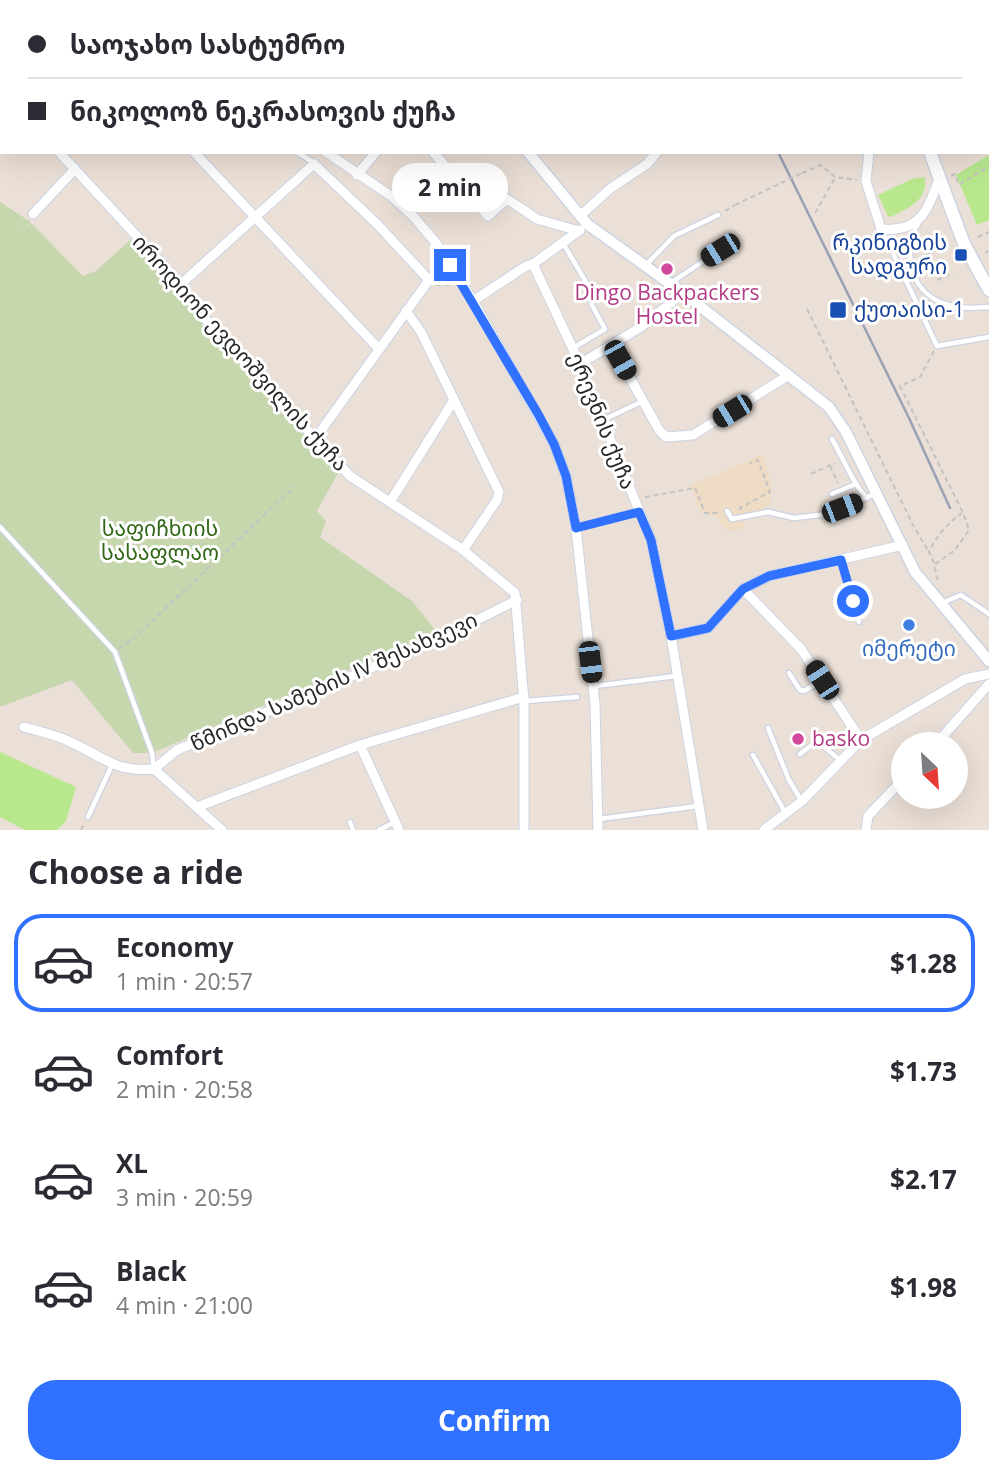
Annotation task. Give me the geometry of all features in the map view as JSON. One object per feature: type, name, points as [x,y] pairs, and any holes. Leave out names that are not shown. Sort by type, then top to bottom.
[{"type":"main road","points":[[931,154],[945,177],[964,244],[989,290]]},
{"type":"street","name":"იროდიონ ევდოშვილის ქუჩა","points":[[61,154],[181,284],[196,309],[350,476],[463,550],[511,588],[517,600]]},
{"type":"street","points":[[196,154],[379,349]]},
{"type":"street","points":[[329,154],[391,196],[436,243],[473,301],[554,444],[566,476],[576,528],[593,686],[598,830]]},
{"type":"street","points":[[357,175],[374,154]]},
{"type":"street","points":[[435,154],[488,216],[507,200],[537,219],[583,223]]},
{"type":"street","points":[[530,154],[583,223],[682,293],[829,407],[846,432],[878,493],[915,572],[989,661]]},
{"type":"street","points":[[473,301],[564,243],[611,188],[647,164],[655,154]]},
{"type":"street","points":[[869,156],[866,181],[881,229],[893,230],[921,219],[945,177]]},
{"type":"street","points":[[181,284],[314,164],[378,225],[429,280],[315,439]]},
{"type":"street","points":[[33,214],[75,169]]},
{"type":"street","name":"ერევნის ქუჩა","points":[[533,264],[580,364],[651,540],[671,636],[703,830]]},
{"type":"street","points":[[580,364],[641,327],[682,293]]},
{"type":"street","points":[[406,311],[421,331],[499,492],[497,500],[463,550]]},
{"type":"street","points":[[612,345],[659,430],[666,437],[694,435],[789,375]]},
{"type":"street","points":[[390,502],[454,400]]},
{"type":"street","points":[[671,636],[708,628],[743,589],[769,576],[903,545]]},
{"type":"street","points":[[743,589],[802,649],[861,740]]},
{"type":"street","points":[[517,600],[524,699],[524,830]]},
{"type":"street","name":"წმინდა სამების IV შესახვევი","points":[[154,769],[177,750],[435,640],[517,600]]},
{"type":"street","points":[[764,830],[786,815],[861,740],[965,679],[989,674]]},
{"type":"street","points":[[947,732],[989,684]]},
{"type":"street","points":[[197,807],[360,745],[524,699]]},
{"type":"street","points":[[24,726],[66,740],[112,765],[142,770],[154,769],[222,830]]},
{"type":"street","points":[[360,745],[398,826]]},
{"type":"street","points":[[866,830],[868,816],[891,792]]},
{"type":"lane","points":[[300,154],[314,164]]},
{"type":"lane","points":[[645,266],[674,236],[718,215]]},
{"type":"lane","points":[[921,219],[913,236],[909,256],[918,285],[943,304],[959,308],[989,307]]},
{"type":"lane","points":[[881,229],[937,346],[989,337]]},
{"type":"lane","points":[[564,243],[590,289],[592,305],[605,329],[573,348]]},
{"type":"lane","points":[[668,284],[720,250]]},
{"type":"lane","points":[[603,421],[643,401]]},
{"type":"lane","points":[[832,439],[859,491],[867,498]]},
{"type":"lane","points":[[832,494],[856,484]]},
{"type":"lane","points":[[727,511],[732,519],[768,512],[794,518],[827,514],[878,493]]},
{"type":"lane","points":[[576,528],[639,512]]},
{"type":"lane","points":[[0,527],[115,652],[152,754],[154,769]]},
{"type":"lane","points":[[841,560],[859,622]]},
{"type":"lane","points":[[937,600],[961,594],[989,614]]},
{"type":"lane","points":[[789,673],[803,691],[822,680]]},
{"type":"lane","points":[[593,686],[677,676]]},
{"type":"lane","points":[[524,699],[577,697]]},
{"type":"lane","points":[[768,728],[789,780],[802,800]]},
{"type":"lane","points":[[800,754],[817,741],[841,761]]},
{"type":"lane","points":[[753,755],[786,815]]},
{"type":"lane","points":[[88,817],[112,765]]},
{"type":"lane","points":[[597,819],[699,806]]},
{"type":"lane","points":[[350,822],[353,830]]},
{"type":"lane","points":[[379,830],[398,826]]},
{"type":"path","points":[[718,215],[821,165],[835,177],[866,181]]},
{"type":"path","points":[[945,177],[955,174],[960,185],[989,166]]},
{"type":"path","points":[[815,213],[835,177]]},
{"type":"path","points":[[978,237],[989,232]]},
{"type":"path","points":[[925,256],[940,248]]},
{"type":"path","points":[[937,280],[953,272]]},
{"type":"path","points":[[425,286],[463,286]]},
{"type":"path","points":[[807,309],[914,527],[929,552],[938,584],[937,600]]},
{"type":"path","points":[[934,565],[955,550],[969,530],[901,386],[920,377],[937,346]]},
{"type":"path","points":[[739,519],[740,508],[770,492],[758,460],[750,463]]},
{"type":"path","points":[[811,474],[839,461]]},
{"type":"path","points":[[830,465],[837,481]]},
{"type":"path","points":[[115,652],[135,637],[295,485]]},
{"type":"path","points":[[635,502],[647,496],[695,488],[705,513],[727,511]]},
{"type":"path","points":[[929,552],[936,537],[963,513]]},
{"type":"path","points":[[81,830],[88,817]]},
{"type":"shaded area","points":[[764,454],[772,490],[770,504],[742,516],[745,528],[727,531],[713,515],[700,513],[690,485]]},
{"type":"green space","points":[[989,155],[989,220],[977,225],[956,175]]},
{"type":"green space","points":[[925,177],[920,198],[891,217],[888,216],[878,195],[912,179]]},
{"type":"green space","name":"საფიჩხიის სასაფლაო","points":[[0,202],[31,222],[14,238],[31,223],[83,276],[96,271],[131,239],[338,473],[317,511],[326,521],[320,537],[412,601],[437,632],[152,753],[133,753],[72,680],[0,707]]},
{"type":"green space","points":[[0,752],[76,787],[66,821],[57,830],[25,830],[0,817]]},
{"type":"railway","points":[[779,154],[909,418],[950,508]]},
{"type":"place","name":"რკინიგზის სადგური","points":[[961,255]]},
{"type":"place","name":"Dingo Backpackers Hostel","points":[[667,269]]},
{"type":"place","name":"ქუთაისი-1","points":[[838,310]]},
{"type":"place","name":"იმერეტი","points":[[909,625]]},
{"type":"place","name":"basko","points":[[798,739]]},
{"type":"route","points":[[450,265],[554,444],[566,476],[576,528],[639,512],[651,540],[671,636],[708,628],[743,589],[769,576],[841,560],[853,601]]}]
